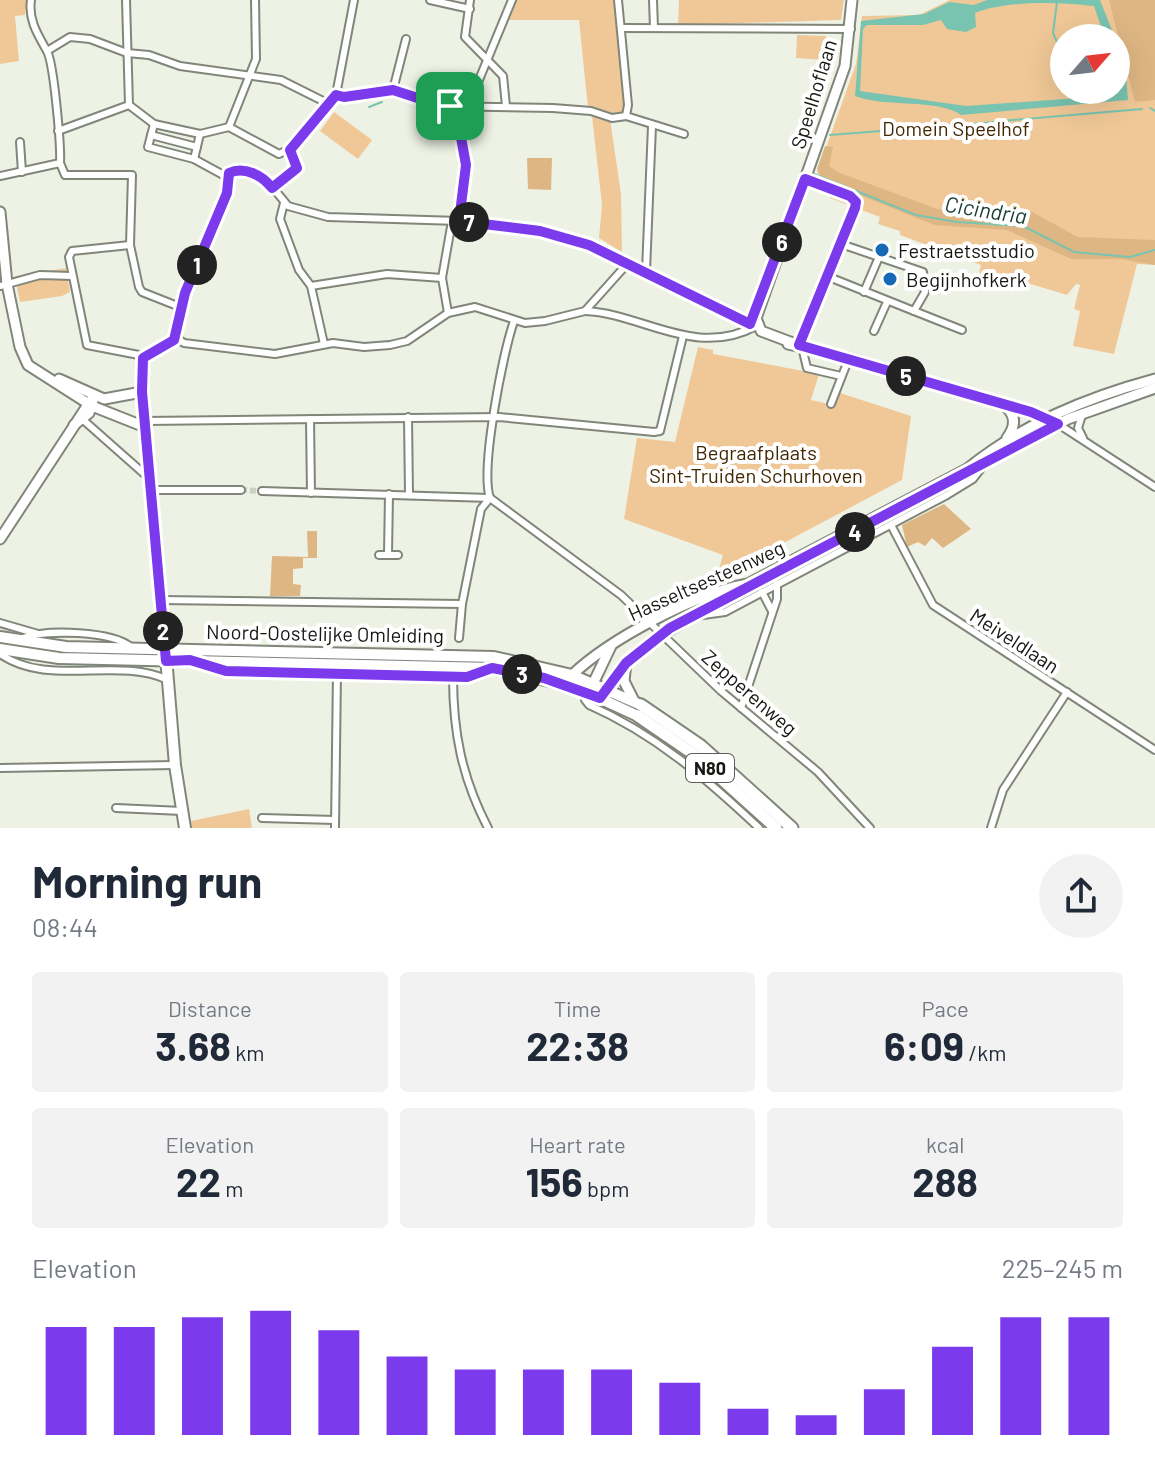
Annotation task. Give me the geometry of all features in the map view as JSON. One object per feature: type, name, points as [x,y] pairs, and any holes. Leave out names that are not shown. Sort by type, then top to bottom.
[{"type":"highway","name":"N80","points":[[637,708],[776,828]]},
{"type":"highway","name":"N80","points":[[637,708],[712,755],[792,828]]},
{"type":"main road","name":"Noord-Oostelijke Omleiding","points":[[0,637],[15,641],[133,649],[165,647],[472,655],[527,663],[572,675],[637,708]]},
{"type":"main road","points":[[165,647],[175,765],[185,828]]},
{"type":"main road","name":"Noord-Oostelijke Omleiding","points":[[0,651],[59,658],[492,668],[591,687]]},
{"type":"street","points":[[31,0],[29,13],[47,51],[63,173],[132,175],[130,245],[142,292],[180,307]]},
{"type":"street","points":[[126,0],[129,105]]},
{"type":"street","points":[[229,127],[258,44],[255,0]]},
{"type":"street","points":[[285,152],[336,95],[354,0]]},
{"type":"street","points":[[430,0],[470,9]]},
{"type":"street","points":[[470,0],[465,37],[503,76],[506,106]]},
{"type":"street","points":[[448,313],[442,278],[466,165],[460,132],[466,106],[512,0]]},
{"type":"street","points":[[618,0],[628,105],[626,116]]},
{"type":"street","points":[[653,0],[654,28]]},
{"type":"street","name":"Speelhoflaan","points":[[753,326],[845,66],[852,0]]},
{"type":"street","points":[[621,28],[851,29]]},
{"type":"street","points":[[47,51],[76,36],[180,66],[281,80],[329,104]]},
{"type":"street","points":[[393,90],[406,39]]},
{"type":"street","points":[[336,95],[344,97],[393,90],[442,106],[573,109],[619,119],[626,116],[684,134]]},
{"type":"street","points":[[58,131],[129,105]]},
{"type":"street","points":[[129,105],[154,124],[200,134],[229,127],[285,152],[297,168],[272,188]]},
{"type":"street","points":[[154,124],[148,147],[194,159],[227,181]]},
{"type":"street","points":[[646,271],[652,126]]},
{"type":"street","points":[[194,159],[200,134]]},
{"type":"street","points":[[151,135],[197,147]]},
{"type":"street","points":[[20,142],[22,172]]},
{"type":"street","points":[[0,176],[60,163]]},
{"type":"street","points":[[130,245],[72,251],[69,257],[87,345],[144,356],[171,344],[180,307],[227,181],[241,170],[266,180],[284,203],[328,217],[456,221],[540,231],[589,245],[646,271],[765,334],[1046,418],[1155,487]]},
{"type":"street","points":[[805,179],[855,200],[829,277],[798,344],[807,368],[841,376]]},
{"type":"street","points":[[284,203],[280,219],[304,281],[311,286],[324,344]]},
{"type":"street","points":[[0,212],[3,285],[23,356],[40,373],[82,389],[91,402],[106,411],[145,424],[494,417],[660,431],[683,336]]},
{"type":"street","points":[[841,244],[923,272],[925,292],[914,311]]},
{"type":"street","points":[[864,292],[879,257]]},
{"type":"street","points":[[585,311],[628,263]]},
{"type":"street","points":[[311,286],[387,274],[442,278]]},
{"type":"street","points":[[3,285],[40,275],[72,276]]},
{"type":"street","points":[[829,277],[962,330]]},
{"type":"street","points":[[874,331],[887,302]]},
{"type":"street","points":[[175,337],[184,343],[275,354],[324,344],[364,347],[402,343],[448,313],[475,307],[514,321],[535,323],[585,311],[683,336],[736,335],[753,326]]},
{"type":"street","points":[[490,498],[487,484],[494,417],[514,321]]},
{"type":"street","points":[[144,356],[143,406],[165,647]]},
{"type":"street","points":[[831,404],[849,358]]},
{"type":"street","name":"Hasseltsesteenweg","points":[[572,675],[590,657],[613,643],[716,592],[748,584],[967,469],[1007,439],[1046,418],[1084,401],[1155,379]]},
{"type":"street","name":"Hasseltsesteenweg","points":[[603,693],[626,663],[662,634],[692,616],[1058,424],[1155,388]]},
{"type":"street","points":[[91,402],[142,392]]},
{"type":"street","points":[[0,539],[91,402]]},
{"type":"street","points":[[1002,404],[1014,420],[1007,439]]},
{"type":"street","points":[[118,414],[135,413],[143,406]]},
{"type":"street","points":[[80,419],[106,411]]},
{"type":"street","points":[[1083,414],[1078,428],[1088,443]]},
{"type":"street","points":[[408,417],[409,495]]},
{"type":"street","points":[[80,419],[150,484],[241,490]]},
{"type":"street","points":[[310,419],[311,493]]},
{"type":"street","points":[[692,616],[715,616],[891,525],[973,479],[983,464]]},
{"type":"street","points":[[262,491],[490,498]]},
{"type":"street","points":[[388,555],[389,494]]},
{"type":"street","points":[[459,638],[462,604],[481,509],[490,498]]},
{"type":"street","name":"Zepperenweg","points":[[490,498],[600,578],[741,708],[818,772],[870,828]]},
{"type":"street","name":"Meiveldlaan","points":[[891,525],[933,605],[1155,750]]},
{"type":"street","points":[[379,555],[398,555]]},
{"type":"street","points":[[741,708],[772,611],[777,584]]},
{"type":"street","points":[[762,592],[772,611]]},
{"type":"street","points":[[161,600],[462,604]]},
{"type":"street","points":[[0,623],[38,634],[111,636],[133,649]]},
{"type":"street","points":[[15,641],[38,634]]},
{"type":"street","name":"Hasseltsesteenweg","points":[[591,687],[613,643]]},
{"type":"street","points":[[0,651],[32,667],[147,672],[168,680]]},
{"type":"street","points":[[88,671],[101,659]]},
{"type":"street","points":[[190,660],[226,671],[475,677],[492,668]]},
{"type":"street","points":[[626,663],[624,681],[637,708]]},
{"type":"street","points":[[262,818],[335,824],[337,673]]},
{"type":"street","points":[[453,676],[454,729],[460,762],[488,828]]},
{"type":"street","points":[[591,687],[585,700],[589,705],[626,722],[690,765],[759,828]]},
{"type":"street","points":[[991,828],[1003,790],[1067,692]]},
{"type":"street","points":[[0,768],[175,765]]},
{"type":"street","points":[[116,808],[182,811]]},
{"type":"green space","points":[[0,0],[27,0],[25,15],[15,16],[19,61],[0,64]]},
{"type":"green space","points":[[516,0],[616,0],[624,113],[616,115],[588,108],[579,20],[508,20]]},
{"type":"green space","points":[[679,0],[844,0],[841,20],[678,25]]},
{"type":"green space","name":"Domein Speelhof","points":[[950,0],[1155,0],[1155,265],[1137,264],[1114,354],[1073,346],[1080,311],[1074,309],[1080,285],[1076,284],[1067,295],[1014,279],[993,291],[978,278],[981,265],[900,235],[900,231],[878,224],[880,217],[830,198],[834,185],[817,173],[856,64],[862,16],[919,15]]},
{"type":"green space","points":[[797,35],[826,36],[825,60],[796,58]]},
{"type":"green space","points":[[334,112],[372,140],[358,159],[320,131]]},
{"type":"green space","points":[[592,116],[610,119],[621,194],[622,252],[599,238],[602,205]]},
{"type":"green space","points":[[66,268],[70,292],[20,302],[15,277]]},
{"type":"green space","name":"Begraafplaats Sint-Truiden Schurhoven","points":[[698,347],[713,350],[713,354],[819,374],[811,400],[829,404],[834,391],[911,416],[902,480],[716,579],[723,555],[624,519],[637,438],[675,442]]},
{"type":"green space","points":[[249,809],[252,828],[192,828],[191,821]]},
{"type":"shaded area","points":[[1109,0],[1155,0],[1155,100],[1135,102],[1130,82],[1130,24],[1115,24]]},
{"type":"shaded area","points":[[825,146],[833,147],[829,166],[840,173],[937,209],[978,214],[1032,212],[1078,237],[1155,240],[1155,265],[1121,259],[1071,259],[1007,230],[935,225],[823,180],[817,169]]},
{"type":"shaded area","points":[[527,158],[552,158],[551,190],[528,189]]},
{"type":"shaded area","points":[[944,504],[971,529],[943,548],[932,538],[925,546],[918,542],[907,547],[902,525]]},
{"type":"shaded area","points":[[307,531],[317,531],[317,558],[303,558],[303,568],[293,569],[293,584],[301,585],[300,596],[270,596],[272,556],[308,557]]},
{"type":"water","points":[[987,0],[1100,0],[1109,24],[1100,24],[1094,6],[1033,3],[975,13],[976,27],[966,32],[947,29],[941,20],[923,25],[867,25],[863,29],[860,91],[966,106],[1050,100],[1050,104],[1083,104],[961,115],[939,107],[881,102],[855,96],[861,21],[924,14],[949,2],[974,5]]},
{"type":"waterway","points":[[1054,24],[1057,2]]},
{"type":"waterway","points":[[369,107],[382,102]]},
{"type":"waterway","points":[[1150,108],[1155,111]]},
{"type":"waterway","points":[[1001,121],[1142,109]]},
{"type":"waterway","points":[[830,135],[996,122]]},
{"type":"waterway","name":"Cicindria","points":[[814,174],[916,215],[957,222],[1023,226],[1074,252],[1130,257],[1155,250]]},
{"type":"tunnel","points":[[241,490],[262,491]]},
{"type":"place","name":"Festraetsstudio","points":[[882,250]]},
{"type":"place","name":"Begijnhofkerk","points":[[890,279]]},
{"type":"route","points":[[393,90],[426,102],[450,106],[466,106],[460,132],[466,165],[459,221],[540,231],[589,245],[750,324],[805,179],[850,196],[856,202],[855,208],[799,345],[1031,412],[1058,424],[670,628],[626,663],[600,698],[544,678],[492,668],[475,677],[467,677],[226,671],[190,660],[166,661],[142,392],[142,361],[151,351],[174,340],[178,312],[227,193],[229,173],[241,170],[265,178],[272,188],[288,177],[297,168],[290,150],[336,95],[344,97],[393,90]]}]
